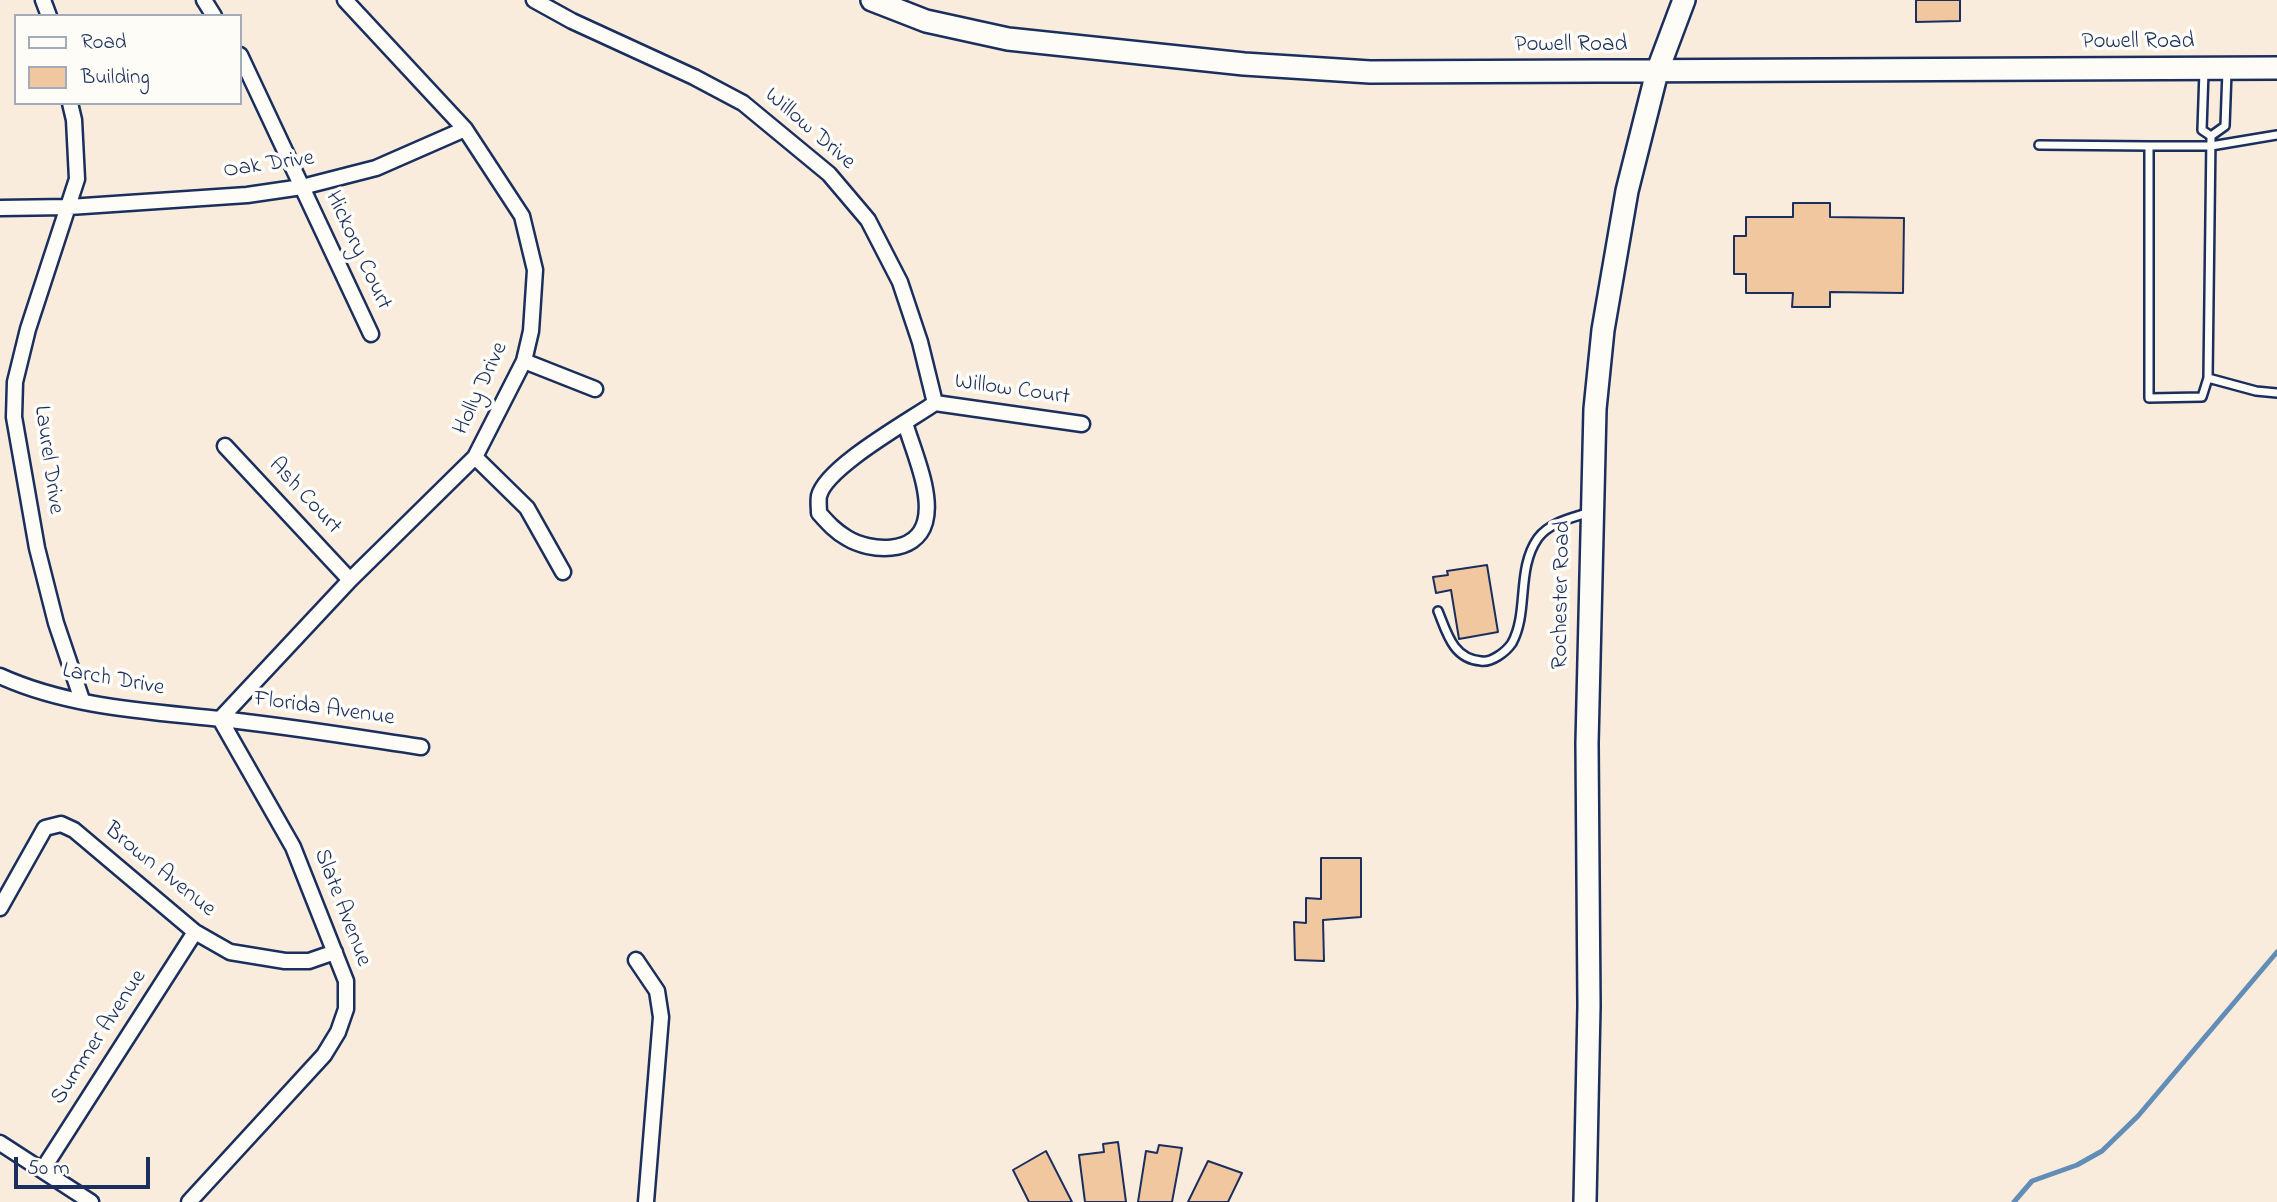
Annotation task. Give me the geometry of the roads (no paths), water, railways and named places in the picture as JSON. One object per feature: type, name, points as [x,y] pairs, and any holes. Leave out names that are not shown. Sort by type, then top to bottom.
[{"type":"street","name":"Holly Drive","points":[[220,719],[350,580],[475,457],[524,361],[531,331],[535,280],[530,241],[522,216],[465,129],[345,0]]},
{"type":"street","name":"Willow Drive","points":[[534,0],[743,103],[829,174],[868,219],[900,282],[920,342],[935,403]]},
{"type":"street","name":"Powell Road","points":[[872,0],[926,21],[1008,38],[1244,64],[1370,72],[2277,68]]},
{"type":"street","name":"Rochester Road","points":[[1585,1202],[1589,1017],[1587,743],[1595,410],[1602,330],[1627,191],[1657,72],[1684,0]]},
{"type":"street","name":"Hickory Court","points":[[242,59],[371,334]]},
{"type":"street","name":"Laurel Drive","points":[[70,105],[74,120],[77,179],[28,329],[15,382],[15,417],[37,548],[56,624],[82,700]]},
{"type":"street","name":"Oak Drive","points":[[0,208],[69,207],[247,195],[302,187],[376,168],[465,129]]},
{"type":"street","points":[[524,361],[595,389]]},
{"type":"street","points":[[905,423],[925,487],[925,523],[920,533],[898,547],[865,546],[849,540],[832,528],[819,513],[819,495],[830,477],[845,464],[905,423],[935,403]]},
{"type":"street","name":"Willow Court","points":[[935,403],[1082,424]]},
{"type":"street","name":"Ash Court","points":[[225,446],[350,580]]},
{"type":"street","points":[[475,457],[527,508],[563,572]]},
{"type":"street","name":"Larch Drive","points":[[0,676],[43,691],[122,709],[220,719]]},
{"type":"street","name":"Florida Avenue","points":[[220,719],[421,747]]},
{"type":"street","name":"Slate Avenue","points":[[189,1202],[324,1055],[338,1032],[346,1009],[346,981],[293,847],[220,719]]},
{"type":"street","name":"Brown Avenue","points":[[0,908],[45,828],[61,824],[74,830],[195,932],[230,952],[259,958],[309,961],[335,952]]},
{"type":"street","name":"Summer Avenue","points":[[43,1169],[195,932]]},
{"type":"street","points":[[636,960],[657,991],[661,1017],[646,1202]]},
{"type":"street","points":[[0,1143],[91,1202]]},
{"type":"lane","points":[[2149,146],[2149,398],[2202,397],[2208,378],[2210,146],[2211,136],[2225,126],[2227,69]]},
{"type":"lane","points":[[2204,70],[2202,130],[2211,136]]},
{"type":"lane","points":[[2039,145],[2210,146],[2277,135]]},
{"type":"lane","points":[[2208,378],[2256,391],[2277,393]]},
{"type":"lane","points":[[1438,611],[1451,644],[1466,658],[1483,662],[1501,655],[1511,643],[1518,623],[1530,553],[1539,536],[1556,523],[1591,512]]},
{"type":"waterway","points":[[2014,1202],[2032,1181],[2077,1165],[2102,1151],[2138,1116],[2277,952]]}]
